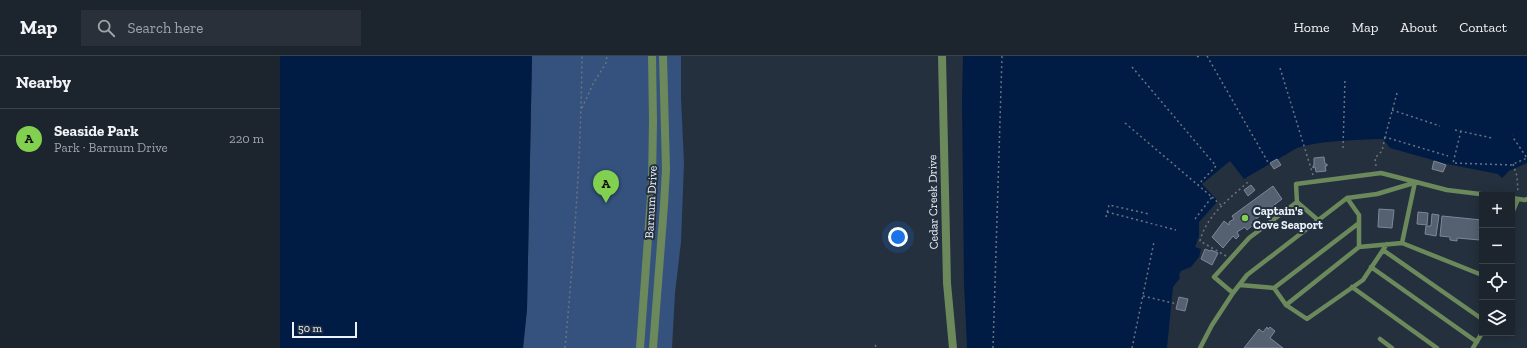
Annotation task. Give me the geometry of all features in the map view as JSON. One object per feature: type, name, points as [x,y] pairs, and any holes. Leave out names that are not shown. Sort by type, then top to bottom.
[{"type":"street","name":"Barnum Drive","points":[[640,348],[652,183],[652,56]]},
{"type":"street","name":"Barnum Drive","points":[[653,348],[666,169],[663,56]]},
{"type":"street","name":"Cedar Creek Drive","points":[[942,56],[947,284],[953,348]]},
{"type":"lane","points":[[1318,220],[1297,202],[1296,184],[1381,173],[1447,190],[1479,194]]},
{"type":"lane","points":[[1200,348],[1212,325],[1247,275],[1318,220],[1347,198],[1377,194],[1416,182]]},
{"type":"lane","points":[[1402,243],[1416,182]]},
{"type":"lane","points":[[1347,198],[1359,214],[1358,247]]},
{"type":"lane","points":[[1515,198],[1527,199]]},
{"type":"lane","points":[[1515,206],[1518,199]]},
{"type":"lane","points":[[1233,293],[1214,277],[1250,238],[1297,202]]},
{"type":"lane","points":[[1240,285],[1274,288],[1359,223]]},
{"type":"lane","points":[[1286,305],[1358,247],[1402,243],[1479,274]]},
{"type":"lane","points":[[1274,288],[1286,305],[1306,319],[1363,280],[1387,244]]},
{"type":"lane","points":[[1383,250],[1479,317]]},
{"type":"lane","points":[[1371,268],[1477,342]]},
{"type":"lane","points":[[1352,287],[1437,348]]},
{"type":"lane","points":[[1473,348],[1480,336]]},
{"type":"lane","points":[[1380,339],[1392,348]]},
{"type":"path","points":[[565,348],[574,246],[581,110],[582,56]]},
{"type":"path","points":[[581,110],[593,84],[606,64],[607,56]]},
{"type":"path","points":[[993,348],[1002,56]]},
{"type":"path","points":[[1207,56],[1269,164]]},
{"type":"path","points":[[1132,67],[1216,166],[1198,185]]},
{"type":"path","points":[[1280,68],[1303,146],[1316,182]]},
{"type":"path","points":[[1343,148],[1345,79]]},
{"type":"path","points":[[1377,173],[1375,158],[1382,151],[1397,94]]},
{"type":"path","points":[[1392,110],[1440,126]]},
{"type":"path","points":[[1125,123],[1222,206]]},
{"type":"path","points":[[1455,130],[1492,138]]},
{"type":"path","points":[[1461,131],[1453,163],[1513,164],[1527,158],[1512,136]]},
{"type":"path","points":[[1385,137],[1448,156]]},
{"type":"path","points":[[1513,164],[1517,176],[1518,199]]},
{"type":"path","points":[[1231,259],[1200,241],[1206,224],[1222,206],[1248,182]]},
{"type":"path","points":[[1195,219],[1212,197]]},
{"type":"path","points":[[1106,217],[1109,205],[1149,214]]},
{"type":"path","points":[[1107,212],[1176,230]]},
{"type":"path","points":[[1132,348],[1154,242]]},
{"type":"path","points":[[1143,296],[1177,304]]},
{"type":"shaded area","points":[[280,56],[532,56],[527,309],[523,348],[280,348]]},
{"type":"shaded area","points":[[532,56],[681,56],[684,163],[681,242],[675,293],[672,348],[523,348],[527,309]]},
{"type":"shaded area","points":[[963,56],[1527,56],[1527,163],[1509,171],[1502,178],[1498,174],[1447,164],[1390,148],[1383,139],[1351,140],[1307,145],[1297,148],[1244,179],[1230,161],[1202,184],[1218,201],[1199,222],[1199,236],[1195,247],[1201,249],[1199,257],[1191,267],[1181,271],[1179,275],[1180,278],[1173,287],[1167,348],[967,348],[964,283]]},
{"type":"building","points":[[1324,157],[1325,164],[1327,164],[1327,166],[1325,166],[1326,171],[1316,172],[1315,167],[1313,168],[1314,158]]},
{"type":"building","points":[[1277,159],[1281,165],[1274,169],[1270,163]]},
{"type":"building","points":[[1434,161],[1446,165],[1443,172],[1432,169]]},
{"type":"building","points":[[1251,185],[1255,190],[1248,196],[1244,190]]},
{"type":"building","name":"Captain's Cove Seaport","points":[[1273,186],[1282,199],[1251,223],[1253,225],[1247,230],[1245,227],[1237,232],[1239,236],[1236,239],[1233,236],[1223,248],[1212,237],[1224,221],[1229,225],[1229,222],[1234,219],[1232,216]]},
{"type":"building","points":[[1379,209],[1394,210],[1392,228],[1378,227]]},
{"type":"building","points":[[1418,212],[1428,213],[1427,225],[1417,224]]},
{"type":"building","points":[[1432,214],[1439,215],[1436,236],[1425,234],[1426,226],[1431,226]]},
{"type":"building","points":[[1442,216],[1479,220],[1479,240],[1457,238],[1457,241],[1450,240],[1450,237],[1440,236]]},
{"type":"building","points":[[1205,249],[1218,253],[1212,265],[1201,259]]},
{"type":"building","points":[[1179,297],[1188,299],[1185,311],[1176,309]]},
{"type":"building","points":[[1267,327],[1268,329],[1270,327],[1275,331],[1270,338],[1283,348],[1244,348],[1259,329],[1263,332]]},
{"type":"place","name":"Seaside Park","points":[[606,203]]},
{"type":"place","name":"Captain's Cove Seaport","points":[[1245,218]]}]
